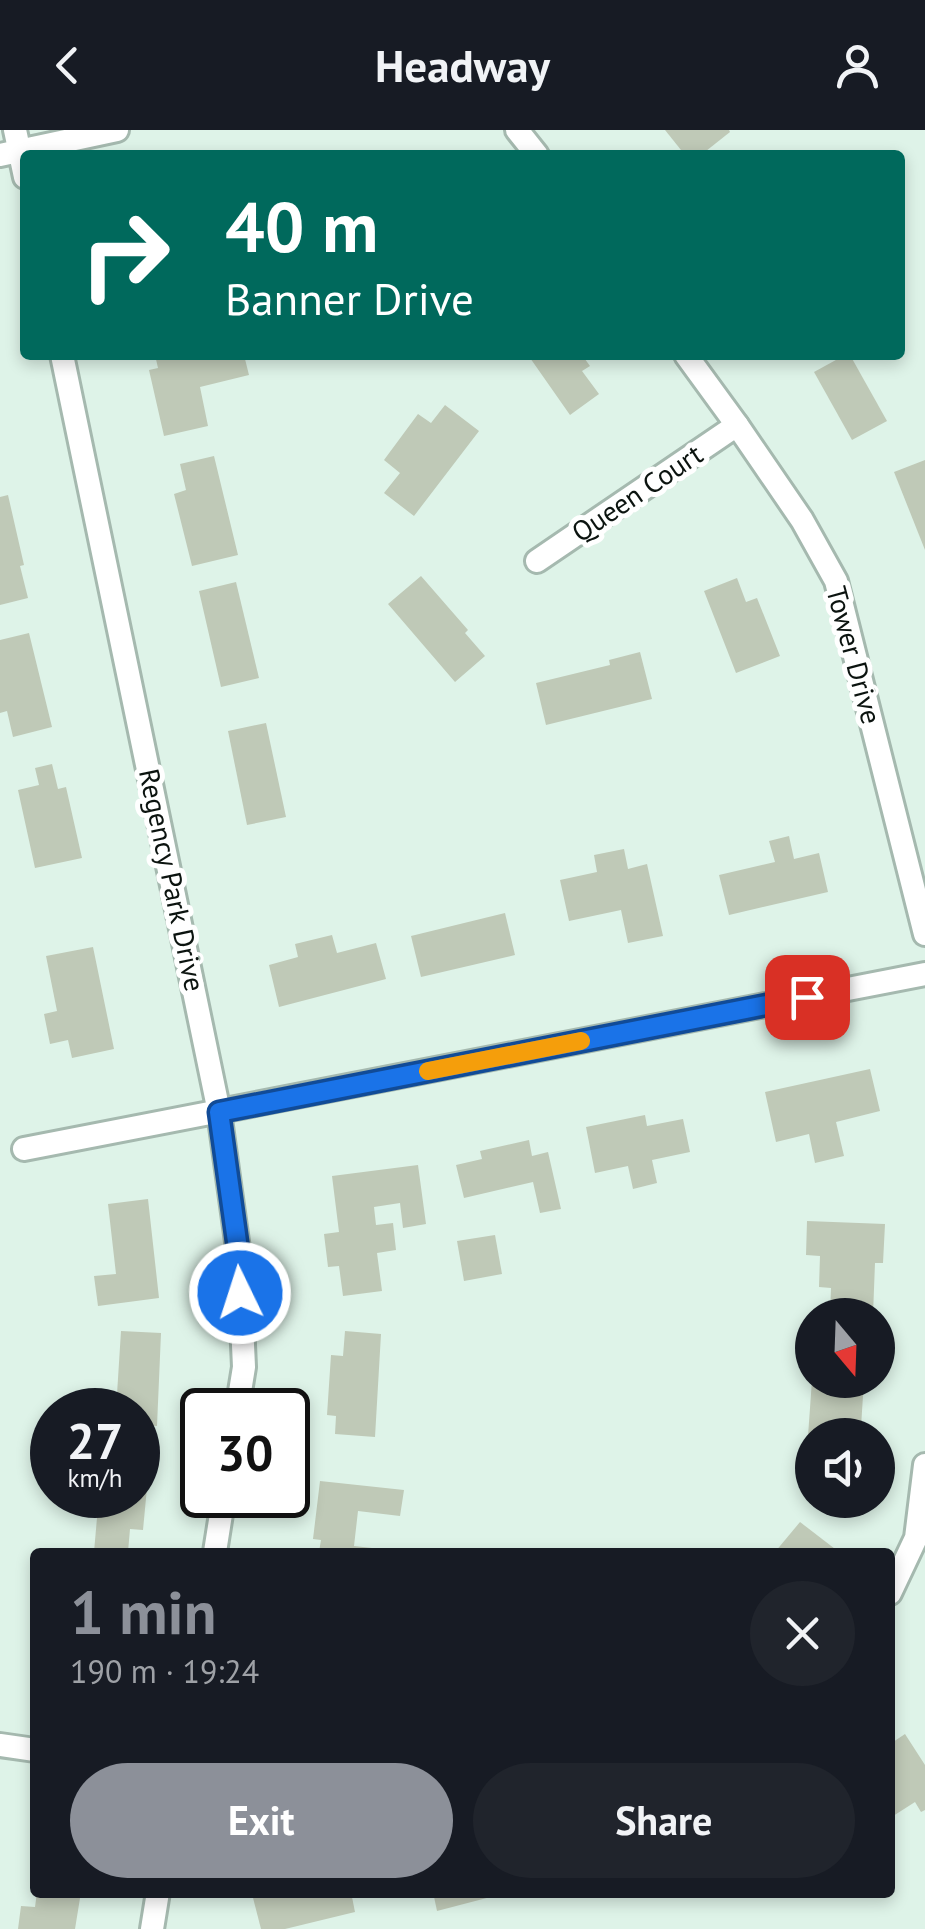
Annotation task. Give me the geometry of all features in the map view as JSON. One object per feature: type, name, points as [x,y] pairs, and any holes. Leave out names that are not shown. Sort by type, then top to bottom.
[{"type":"street","points":[[12,146],[117,130]]},
{"type":"street","points":[[517,130],[533,150]]},
{"type":"street","name":"Regency Park Drive","points":[[63,360],[219,1112],[239,1256],[244,1367],[241,1388]]},
{"type":"street","name":"Tower Drive","points":[[690,360],[802,520],[836,581],[925,934]]},
{"type":"street","name":"Queen Court","points":[[537,562],[738,425]]},
{"type":"street","points":[[24,1149],[925,974]]},
{"type":"street","points":[[895,1583],[916,1538],[925,1465]]},
{"type":"street","points":[[215,1548],[220,1518]]},
{"type":"street","points":[[0,1745],[30,1749]]},
{"type":"street","points":[[152,1929],[157,1898]]},
{"type":"building","points":[[665,130],[730,132],[707,150],[681,150]]},
{"type":"building","points":[[156,360],[245,360],[249,375],[200,387],[208,426],[164,436],[149,370],[158,368]]},
{"type":"building","points":[[532,360],[586,360],[590,366],[582,371],[599,394],[570,415]]},
{"type":"building","points":[[836,360],[853,360],[887,421],[852,440],[814,372]]},
{"type":"building","points":[[445,405],[479,431],[414,516],[384,493],[400,473],[384,460],[418,414],[431,423]]},
{"type":"building","points":[[214,456],[238,555],[192,566],[174,494],[186,490],[180,464]]},
{"type":"building","points":[[925,460],[925,550],[894,472]]},
{"type":"building","points":[[8,495],[28,598],[0,605],[0,497]]},
{"type":"building","points":[[421,576],[485,656],[455,682],[388,604]]},
{"type":"building","points":[[737,578],[746,602],[757,598],[780,656],[736,673],[704,591]]},
{"type":"building","points":[[236,582],[259,678],[221,687],[199,591]]},
{"type":"building","points":[[29,633],[52,727],[13,737],[7,711],[0,713],[0,640]]},
{"type":"building","points":[[640,652],[652,699],[546,725],[536,683],[610,665],[609,660]]},
{"type":"building","points":[[266,723],[286,817],[247,825],[228,731]]},
{"type":"building","points":[[52,764],[58,789],[66,787],[82,858],[35,868],[18,790],[39,785],[35,768]]},
{"type":"building","points":[[789,836],[794,859],[819,853],[828,892],[729,915],[719,875],[775,862],[769,841]]},
{"type":"building","points":[[624,849],[628,869],[647,864],[663,936],[628,943],[621,910],[569,921],[560,880],[597,872],[594,855]]},
{"type":"building","points":[[505,913],[515,955],[421,977],[411,936]]},
{"type":"building","points":[[332,935],[337,953],[376,943],[386,979],[279,1007],[269,965],[298,957],[295,944]]},
{"type":"building","points":[[93,947],[114,1049],[72,1058],[68,1040],[50,1044],[44,1014],[57,1011],[46,956]]},
{"type":"building","points":[[870,1069],[880,1111],[836,1122],[844,1156],[815,1163],[809,1134],[776,1142],[765,1092]]},
{"type":"building","points":[[645,1115],[647,1126],[683,1119],[690,1152],[652,1160],[657,1183],[633,1189],[628,1166],[595,1173],[586,1127]]},
{"type":"building","points":[[529,1140],[532,1156],[548,1152],[561,1209],[540,1213],[533,1182],[464,1198],[456,1165],[482,1159],[480,1151]]},
{"type":"building","points":[[418,1165],[426,1224],[403,1228],[400,1203],[374,1207],[376,1225],[393,1223],[396,1250],[377,1253],[382,1291],[343,1296],[339,1266],[328,1267],[324,1234],[339,1232],[332,1176]]},
{"type":"building","points":[[148,1199],[159,1298],[98,1306],[94,1276],[116,1274],[108,1204]]},
{"type":"building","points":[[807,1221],[885,1224],[883,1263],[875,1263],[874,1298],[831,1298],[831,1288],[819,1287],[820,1256],[806,1255]]},
{"type":"building","points":[[495,1235],[502,1274],[464,1281],[457,1241]]},
{"type":"building","points":[[121,1331],[161,1333],[159,1388],[117,1388]]},
{"type":"building","points":[[345,1331],[381,1334],[375,1437],[335,1434],[336,1416],[327,1415],[331,1355],[343,1356]]},
{"type":"building","points":[[811,1398],[863,1398],[862,1418],[809,1418]]},
{"type":"building","points":[[320,1481],[404,1490],[400,1516],[358,1511],[354,1546],[372,1548],[320,1548],[321,1540],[313,1539]]},
{"type":"building","points":[[97,1518],[144,1518],[143,1530],[130,1529],[128,1548],[94,1548]]},
{"type":"building","points":[[800,1522],[834,1548],[778,1548]]},
{"type":"building","points":[[905,1734],[925,1765],[925,1810],[921,1812],[915,1802],[895,1815],[895,1741]]},
{"type":"building","points":[[36,1898],[80,1898],[75,1929],[18,1929],[21,1906],[35,1907]]},
{"type":"building","points":[[253,1898],[352,1898],[355,1912],[285,1929],[261,1929]]},
{"type":"building","points":[[434,1898],[487,1898],[437,1911]]},
{"type":"slow traffic","points":[[428,1071],[581,1041]]},
{"type":"route","points":[[240,1293],[239,1256],[219,1112],[807,997]]}]
